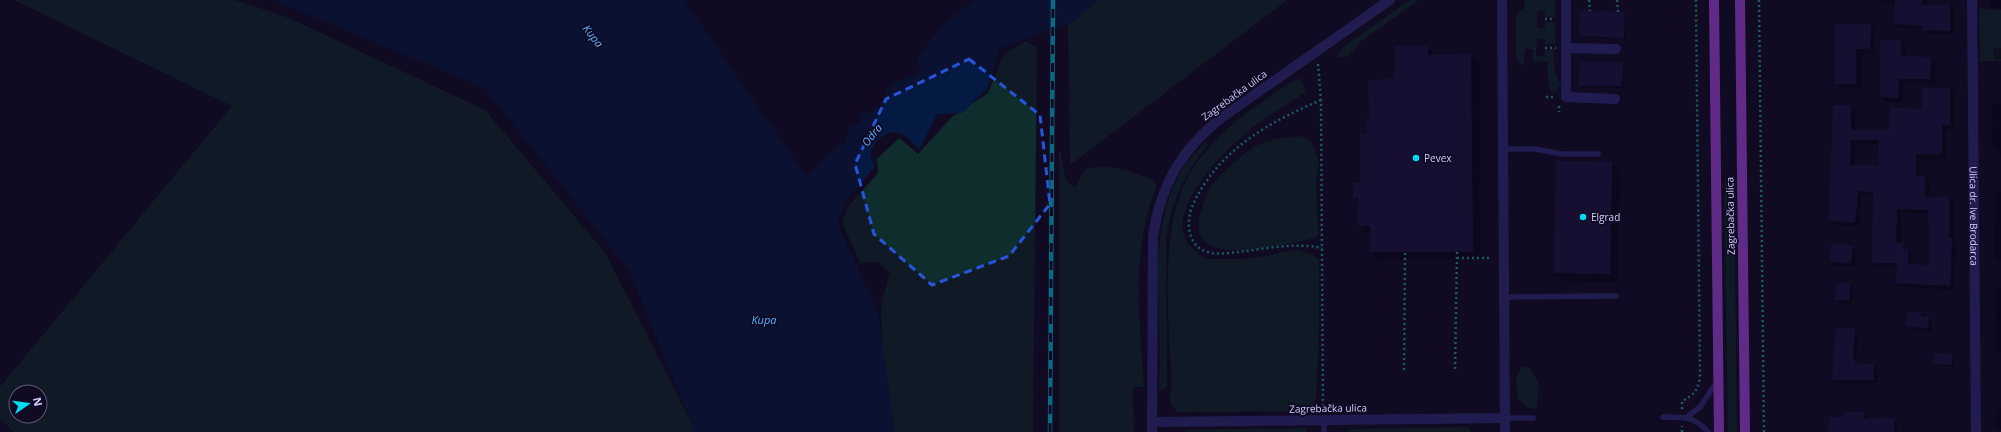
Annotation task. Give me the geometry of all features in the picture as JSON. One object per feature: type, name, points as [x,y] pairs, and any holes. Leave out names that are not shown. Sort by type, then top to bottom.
[{"type":"main road","name":"Zagrebačka ulica","points":[[1714,0],[1719,432]]},
{"type":"main road","name":"Zagrebačka ulica","points":[[1740,0],[1745,432]]},
{"type":"street","name":"Zagrebačka ulica","points":[[1390,0],[1213,124],[1196,141],[1168,181],[1156,214],[1153,236],[1152,427],[1324,420],[1505,418]]},
{"type":"street","points":[[1502,0],[1505,432]]},
{"type":"street","points":[[1566,0],[1566,97],[1615,99]]},
{"type":"street","name":"Ulica dr. Ive Brodarca","points":[[1972,0],[1976,432]]},
{"type":"street","points":[[1566,48],[1616,48]]},
{"type":"lane","points":[[1503,149],[1535,149],[1562,154],[1598,154]]},
{"type":"lane","points":[[1504,297],[1616,296]]},
{"type":"lane","points":[[1685,417],[1704,401],[1719,378]]},
{"type":"lane","points":[[1663,417],[1685,417],[1703,426],[1708,432]]},
{"type":"lane","points":[[1505,418],[1533,418]]},
{"type":"lane","points":[[1324,420],[1324,432]]},
{"type":"path","points":[[1589,0],[1590,11]]},
{"type":"path","points":[[1617,0],[1618,12]]},
{"type":"path","points":[[1682,432],[1685,417],[1682,401],[1694,394],[1700,377],[1696,0]]},
{"type":"path","points":[[1759,0],[1764,432]]},
{"type":"path","points":[[1316,52],[1321,100],[1324,420]]},
{"type":"path","points":[[1546,98],[1558,97]]},
{"type":"path","points":[[1321,100],[1260,129],[1236,149],[1214,169],[1192,205],[1188,218],[1191,238],[1197,246],[1207,252],[1221,253],[1299,246],[1322,248]]},
{"type":"path","points":[[1404,370],[1405,252]]},
{"type":"path","points":[[1455,369],[1457,252]]},
{"type":"path","points":[[1457,258],[1492,258]]},
{"type":"highlighted area","points":[[969,59],[1040,115],[1050,204],[1009,256],[932,285],[874,234],[855,164],[886,99]]},
{"type":"green space","points":[[14,0],[235,0],[289,18],[485,110],[606,254],[691,422],[693,432],[14,432],[0,419],[0,387],[232,106]]},
{"type":"green space","points":[[1086,0],[1287,0],[1070,165],[1068,14]]},
{"type":"green space","points":[[1410,0],[1419,0],[1360,42],[1348,56],[1338,58],[1339,52],[1347,44]]},
{"type":"green space","points":[[1525,0],[1555,0],[1555,17],[1545,17],[1545,11],[1537,11],[1537,28],[1545,28],[1545,22],[1555,22],[1555,44],[1545,45],[1545,39],[1537,38],[1536,56],[1545,57],[1545,50],[1554,50],[1555,72],[1561,84],[1554,93],[1549,88],[1547,62],[1533,61],[1533,49],[1525,49],[1523,66],[1518,62],[1516,57],[1516,17],[1517,13],[1524,8]]},
{"type":"green space","points":[[1979,8],[2001,10],[2001,61],[1980,61]]},
{"type":"green space","points":[[1026,41],[1037,48],[1033,432],[885,432],[881,304],[890,272],[877,262],[860,263],[842,222],[847,208],[878,173],[877,159],[899,138],[918,154],[952,117],[988,93],[1004,54]]},
{"type":"green space","points":[[1298,79],[1301,79],[1306,92],[1247,132],[1227,150],[1204,177],[1187,206],[1183,220],[1183,232],[1186,241],[1198,254],[1206,259],[1246,259],[1298,250],[1312,255],[1319,260],[1319,329],[1316,399],[1307,411],[1179,412],[1170,403],[1171,383],[1168,312],[1168,262],[1174,215],[1181,193],[1202,156],[1222,134],[1255,107]]},
{"type":"green space","points":[[1301,136],[1308,139],[1312,143],[1319,161],[1316,180],[1318,234],[1315,238],[1248,250],[1222,249],[1212,246],[1203,240],[1198,227],[1199,218],[1207,195],[1212,186],[1223,173],[1243,155],[1261,143]]},
{"type":"green space","points":[[1205,142],[1208,144],[1199,155],[1179,192],[1174,204],[1167,232],[1167,385],[1161,390],[1159,387],[1160,360],[1158,276],[1159,249],[1163,222],[1170,195],[1182,170]]},
{"type":"green space","points":[[1059,151],[1061,152],[1065,177],[1070,185],[1076,187],[1085,170],[1111,167],[1154,180],[1157,185],[1143,234],[1140,260],[1139,310],[1144,387],[1133,387],[1134,432],[1059,432]]},
{"type":"green space","points":[[1726,178],[1732,179],[1734,182],[1737,432],[1728,432],[1724,182]]},
{"type":"green space","points":[[1522,366],[1529,367],[1539,384],[1537,409],[1526,407],[1518,398],[1516,378]]},
{"type":"green space","points":[[1305,428],[1306,432],[1186,432],[1185,430]]},
{"type":"green space","points":[[1469,428],[1471,432],[1349,432],[1349,429]]},
{"type":"water","name":"Kupa","points":[[273,0],[684,0],[806,176],[839,144],[848,143],[845,138],[849,134],[847,131],[853,125],[860,123],[861,112],[871,113],[887,98],[885,92],[899,80],[905,81],[907,76],[914,76],[921,69],[916,62],[930,41],[945,23],[975,0],[1099,0],[1073,22],[1000,48],[987,89],[962,113],[937,114],[919,150],[903,134],[896,132],[882,136],[875,143],[870,154],[875,166],[846,201],[837,223],[878,312],[895,432],[693,432],[691,422],[629,270],[484,88]]},
{"type":"building","points":[[1895,0],[1922,0],[1922,5],[1950,5],[1950,31],[1923,30],[1923,26],[1894,24]]},
{"type":"building","points":[[1580,10],[1625,12],[1624,38],[1579,36]]},
{"type":"building","points":[[1835,24],[1871,24],[1870,49],[1856,49],[1856,84],[1835,84]]},
{"type":"building","points":[[1880,40],[1901,40],[1901,56],[1931,57],[1930,79],[1899,79],[1898,98],[1880,97]]},
{"type":"building","name":"Pevex","points":[[1395,46],[1428,46],[1428,55],[1471,54],[1473,252],[1370,252],[1370,226],[1358,226],[1358,198],[1353,198],[1353,183],[1360,183],[1360,133],[1367,133],[1367,118],[1369,118],[1368,80],[1395,79]]},
{"type":"building","points":[[1580,62],[1623,62],[1622,86],[1579,86]]},
{"type":"building","points":[[1922,88],[1950,88],[1950,125],[1942,125],[1942,154],[1916,155],[1916,176],[1925,176],[1925,197],[1950,197],[1949,238],[1952,238],[1950,286],[1896,283],[1897,263],[1872,263],[1873,192],[1858,191],[1855,222],[1829,221],[1833,105],[1851,105],[1851,130],[1889,130],[1890,108],[1922,109]],"holes":[[[1851,140],[1879,140],[1879,165],[1850,165]],[[1897,209],[1928,210],[1930,265],[1908,264],[1908,249],[1903,249],[1903,243],[1896,243]]]},
{"type":"building","name":"Elgrad","points":[[1556,161],[1612,162],[1610,274],[1554,273]]},
{"type":"building","points":[[1831,244],[1853,246],[1851,263],[1829,262]]},
{"type":"building","points":[[1836,283],[1850,283],[1849,300],[1835,300]]},
{"type":"building","points":[[1907,312],[1921,312],[1921,316],[1929,317],[1928,328],[1907,327]]},
{"type":"building","points":[[1836,328],[1855,329],[1853,360],[1855,360],[1855,363],[1874,364],[1874,380],[1832,380]]},
{"type":"building","points":[[1933,353],[1952,354],[1952,365],[1933,364]]},
{"type":"building","points":[[1843,412],[1864,412],[1864,419],[1894,418],[1894,432],[1828,432],[1829,417],[1843,417]]},
{"type":"railway","points":[[1050,432],[1053,0]]},
{"type":"place","name":"Pevex","points":[[1416,158]]},
{"type":"place","name":"Elgrad","points":[[1583,217]]},
{"type":"water label","name":"Odra","points":[[872,135]]}]
